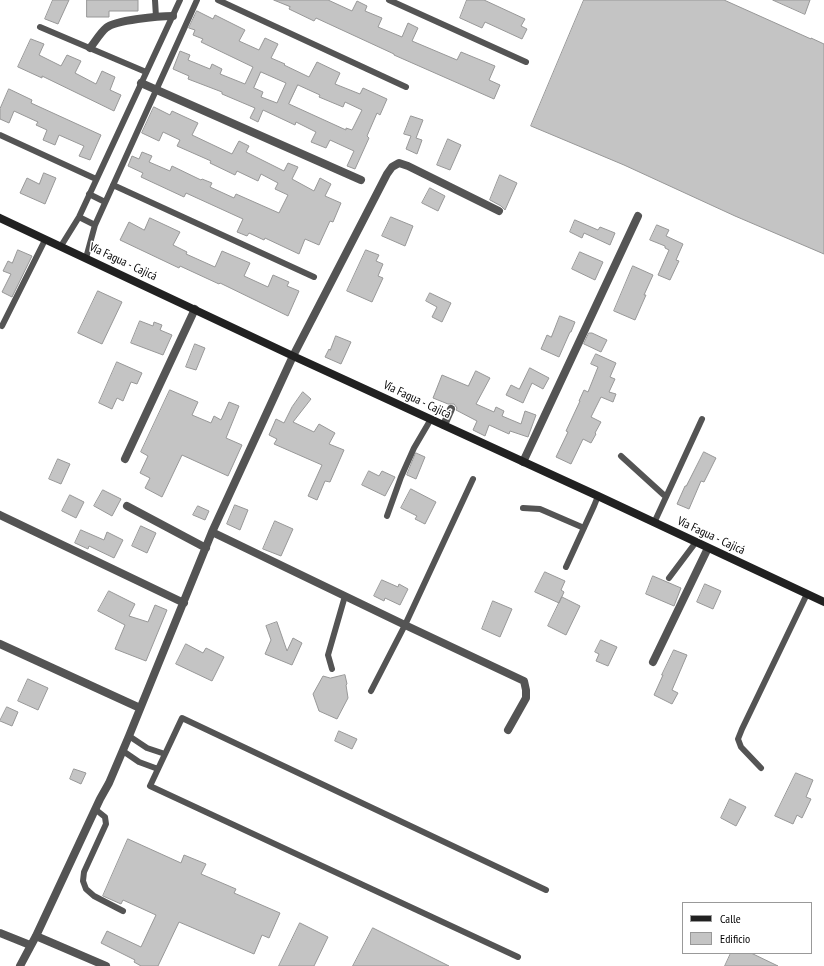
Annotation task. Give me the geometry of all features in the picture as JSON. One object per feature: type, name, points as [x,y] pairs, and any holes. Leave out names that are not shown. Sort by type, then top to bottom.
[{"type":"street","points":[[90,48],[106,28],[123,22],[173,16]]},
{"type":"street","points":[[141,83],[361,180]]},
{"type":"street","points":[[20,966],[36,936],[123,751],[212,532],[293,356],[383,181],[392,167],[399,163],[499,211]]},
{"type":"street","points":[[523,462],[638,216]]},
{"type":"street","name":"Vía Fagua - Cajicá","points":[[0,218],[293,356],[824,602]]},
{"type":"street","points":[[125,460],[195,309]]},
{"type":"street","points":[[444,425],[451,409]]},
{"type":"street","points":[[127,506],[206,548]]},
{"type":"street","points":[[0,515],[184,603]]},
{"type":"street","points":[[212,532],[524,681],[526,698],[508,730]]},
{"type":"street","points":[[653,662],[708,548]]},
{"type":"street","points":[[0,644],[140,708]]},
{"type":"street","points":[[0,933],[30,946]]},
{"type":"street","points":[[36,936],[106,966]]},
{"type":"lane","points":[[155,0],[156,17]]},
{"type":"lane","points":[[61,246],[79,217],[180,0]]},
{"type":"lane","points":[[86,258],[95,225],[197,0]]},
{"type":"lane","points":[[218,0],[406,87]]},
{"type":"lane","points":[[389,0],[526,62]]},
{"type":"lane","points":[[40,27],[146,72]]},
{"type":"lane","points":[[0,135],[96,179]]},
{"type":"lane","points":[[113,185],[314,277]]},
{"type":"lane","points":[[89,194],[105,202]]},
{"type":"lane","points":[[79,217],[95,225]]},
{"type":"lane","points":[[2,326],[45,240]]},
{"type":"lane","points":[[654,523],[702,418]]},
{"type":"lane","points":[[387,516],[414,448],[431,419]]},
{"type":"lane","points":[[621,456],[666,497]]},
{"type":"lane","points":[[371,691],[405,625],[473,479]]},
{"type":"lane","points":[[566,567],[598,496]]},
{"type":"lane","points":[[523,508],[540,509],[584,528]]},
{"type":"lane","points":[[669,578],[696,542]]},
{"type":"lane","points":[[761,768],[741,747],[738,739],[808,594]]},
{"type":"lane","points":[[332,669],[328,655],[345,596]]},
{"type":"lane","points":[[518,957],[150,786],[182,718],[546,890]]},
{"type":"lane","points":[[129,736],[147,748],[165,754]]},
{"type":"lane","points":[[123,751],[139,762],[158,769]]},
{"type":"lane","points":[[95,809],[105,818],[106,824],[84,872],[83,881],[86,889],[94,896],[124,911]]},
{"type":"building","points":[[53,0],[69,0],[58,24],[45,19]]},
{"type":"building","points":[[87,0],[138,0],[138,11],[109,11],[109,17],[87,17]]},
{"type":"building","points":[[274,0],[328,0],[352,11],[357,1],[367,6],[365,11],[382,18],[378,27],[402,37],[408,23],[418,28],[412,41],[457,60],[461,52],[495,66],[489,80],[500,85],[494,99],[394,55],[316,18],[314,21],[289,9],[290,7]]},
{"type":"building","points":[[467,0],[484,0],[525,19],[521,26],[527,29],[522,39],[485,22],[482,28],[460,18]]},
{"type":"building","points":[[584,0],[724,0],[824,44],[824,254],[735,216],[624,165],[531,126]]},
{"type":"building","points":[[773,0],[810,0],[805,14]]},
{"type":"building","points":[[197,11],[213,19],[215,15],[245,30],[239,41],[259,50],[265,38],[278,44],[271,58],[285,64],[284,65],[309,77],[317,62],[340,73],[335,84],[360,94],[363,88],[387,99],[380,115],[377,113],[367,136],[369,138],[355,169],[347,166],[354,151],[330,140],[326,148],[311,142],[316,132],[296,122],[295,125],[263,110],[258,122],[250,118],[255,108],[222,94],[222,92],[188,79],[189,76],[173,69],[180,51],[190,55],[188,60],[210,69],[212,64],[222,69],[220,74],[245,84],[253,67],[201,42],[203,39],[193,35],[195,30],[189,28]],"holes":[[[261,72],[286,83],[277,103],[261,97],[263,92],[254,88]],[[298,85],[320,95],[319,97],[343,107],[345,102],[362,110],[352,130],[346,128],[346,130],[289,104]]]},
{"type":"building","points":[[31,39],[44,44],[39,55],[61,66],[67,55],[81,61],[75,73],[96,84],[102,71],[115,77],[110,90],[121,95],[114,111],[42,76],[42,78],[18,67]]},
{"type":"building","points":[[9,89],[32,100],[31,103],[101,135],[90,160],[79,156],[84,146],[59,135],[55,145],[43,140],[47,130],[36,125],[38,122],[14,111],[9,123],[0,119],[0,109]]},
{"type":"building","points":[[154,107],[170,115],[172,111],[198,123],[192,135],[232,154],[239,141],[249,146],[246,152],[284,171],[288,163],[298,167],[292,179],[314,191],[320,178],[331,184],[325,196],[341,203],[333,222],[330,221],[319,245],[305,239],[299,254],[265,238],[264,240],[249,233],[247,236],[237,232],[243,219],[186,193],[184,197],[141,177],[143,173],[128,166],[132,156],[139,159],[142,152],[152,156],[149,162],[170,171],[172,166],[201,180],[202,179],[212,183],[210,187],[234,198],[236,194],[279,213],[288,195],[275,189],[278,183],[261,174],[258,181],[237,171],[235,175],[210,163],[211,161],[177,146],[180,140],[163,132],[159,141],[142,133]]},
{"type":"building","points":[[411,116],[423,120],[416,138],[422,140],[417,154],[406,149],[411,136],[404,134]]},
{"type":"building","points":[[448,139],[461,145],[450,170],[437,165]]},
{"type":"building","points":[[44,173],[56,178],[45,204],[20,193],[27,178],[39,184]]},
{"type":"building","points":[[500,175],[517,183],[505,210],[490,200]]},
{"type":"building","points":[[430,188],[445,196],[438,211],[422,203]]},
{"type":"building","points":[[391,217],[413,226],[405,246],[382,236]]},
{"type":"building","points":[[150,218],[180,232],[173,245],[187,252],[186,254],[215,267],[222,251],[250,263],[244,276],[268,287],[273,275],[289,282],[287,286],[299,291],[288,316],[220,283],[219,284],[180,266],[179,268],[120,240],[129,222],[144,230]]},
{"type":"building","points":[[575,220],[598,230],[600,227],[615,233],[610,245],[584,233],[582,238],[570,232]]},
{"type":"building","points":[[657,225],[669,230],[666,236],[683,244],[676,260],[679,261],[670,280],[658,275],[669,250],[665,248],[665,246],[650,240]]},
{"type":"building","points":[[18,250],[32,256],[12,297],[2,292],[11,274],[3,271],[8,261],[12,263]]},
{"type":"building","points":[[366,250],[379,255],[376,261],[383,264],[378,276],[383,278],[372,302],[347,291]]},
{"type":"building","points":[[580,252],[603,262],[595,280],[572,269]]},
{"type":"building","points":[[633,266],[653,275],[635,320],[614,311]]},
{"type":"building","points":[[98,291],[122,302],[102,344],[78,333]]},
{"type":"building","points":[[430,293],[451,303],[442,322],[432,317],[437,307],[426,301]]},
{"type":"building","points":[[560,316],[575,322],[559,357],[541,349],[547,335],[551,337]]},
{"type":"building","points":[[140,321],[153,326],[154,322],[162,325],[160,330],[172,335],[163,355],[131,343]]},
{"type":"building","points":[[589,333],[607,340],[601,352],[584,344]]},
{"type":"building","points":[[336,336],[351,342],[341,364],[325,357]]},
{"type":"building","points":[[195,344],[205,348],[196,370],[186,367]]},
{"type":"building","points":[[596,354],[616,363],[610,377],[615,379],[609,392],[616,394],[613,402],[601,397],[591,417],[601,422],[595,433],[596,434],[591,443],[583,439],[571,464],[556,457],[568,432],[566,431],[584,390],[588,392],[598,367],[591,364]]},
{"type":"building","points":[[117,362],[142,373],[137,384],[131,382],[123,401],[117,398],[112,409],[99,403]]},
{"type":"building","points":[[530,368],[549,378],[543,389],[532,383],[523,403],[506,395],[511,385],[519,389]]},
{"type":"building","points":[[476,371],[490,378],[476,404],[494,412],[496,407],[504,411],[502,416],[521,424],[525,411],[536,415],[528,437],[510,431],[509,434],[489,425],[485,436],[473,430],[477,421],[456,410],[457,408],[454,404],[448,404],[433,398],[442,375],[468,386]]},
{"type":"building","points":[[170,390],[198,402],[192,415],[211,423],[214,416],[221,420],[229,402],[239,406],[226,438],[242,445],[228,476],[182,455],[162,497],[145,488],[150,478],[140,473],[148,456],[141,452]]},
{"type":"building","points":[[303,392],[311,399],[293,422],[314,432],[319,424],[335,433],[329,444],[344,450],[330,482],[325,481],[317,500],[308,496],[322,465],[274,444],[277,439],[269,435],[276,419],[284,423],[292,407]]},
{"type":"building","points":[[704,452],[716,458],[704,482],[701,481],[689,509],[677,504]]},
{"type":"building","points":[[416,453],[425,457],[416,479],[407,475]]},
{"type":"building","points":[[58,459],[70,464],[61,484],[49,479]]},
{"type":"building","points":[[369,471],[379,476],[382,471],[395,477],[385,496],[362,485]]},
{"type":"building","points":[[411,489],[436,502],[425,524],[415,519],[417,516],[401,508]]},
{"type":"building","points":[[103,490],[121,499],[112,516],[94,506]]},
{"type":"building","points":[[70,495],[84,502],[76,518],[62,511]]},
{"type":"building","points":[[235,505],[248,510],[240,530],[227,524]]},
{"type":"building","points":[[198,506],[209,511],[205,520],[193,515]]},
{"type":"building","points":[[275,521],[293,529],[281,556],[263,549]]},
{"type":"building","points":[[141,526],[156,533],[147,553],[132,546]]},
{"type":"building","points":[[81,530],[104,540],[107,532],[123,540],[114,558],[89,546],[88,549],[75,543]]},
{"type":"building","points":[[545,572],[565,581],[561,590],[564,592],[559,603],[535,592]]},
{"type":"building","points":[[653,576],[681,588],[674,606],[646,594]]},
{"type":"building","points":[[382,580],[398,587],[399,584],[408,589],[400,605],[385,598],[384,601],[374,596]]},
{"type":"building","points":[[705,584],[721,591],[713,609],[697,602]]},
{"type":"building","points":[[109,591],[135,604],[129,616],[148,622],[155,605],[167,610],[146,661],[115,649],[125,625],[98,611]]},
{"type":"building","points":[[562,597],[580,606],[566,635],[548,626]]},
{"type":"building","points":[[493,601],[512,609],[500,637],[482,629]]},
{"type":"building","points":[[277,622],[287,651],[293,638],[302,643],[292,665],[265,654],[271,640],[266,626]]},
{"type":"building","points":[[601,640],[617,647],[608,666],[596,661],[599,654],[595,652]]},
{"type":"building","points":[[186,644],[203,653],[206,648],[224,657],[212,681],[176,664]]},
{"type":"building","points":[[674,650],[687,655],[672,690],[678,693],[672,704],[654,695]]},
{"type":"building","points":[[345,675],[348,698],[337,719],[319,711],[313,694],[323,676],[330,678]]},
{"type":"building","points":[[28,679],[48,688],[38,710],[18,701]]},
{"type":"building","points":[[7,707],[18,712],[12,726],[0,721]]},
{"type":"building","points":[[339,731],[357,739],[352,749],[335,741]]},
{"type":"building","points":[[74,769],[86,773],[81,784],[70,779]]},
{"type":"building","points":[[796,773],[813,780],[806,797],[811,799],[802,818],[797,815],[793,824],[775,816]]},
{"type":"building","points":[[730,799],[746,807],[736,826],[721,818]]},
{"type":"building","points":[[128,839],[181,863],[184,855],[206,864],[201,874],[236,889],[234,893],[280,913],[269,938],[262,935],[254,954],[179,922],[158,966],[141,966],[134,962],[135,960],[101,943],[107,931],[141,947],[156,915],[123,900],[121,904],[103,896]]},
{"type":"building","points":[[300,923],[328,937],[314,966],[279,966]]},
{"type":"building","points":[[373,928],[449,966],[353,966]]},
{"type":"building","points":[[731,954],[753,954],[778,966],[725,966]]}]
